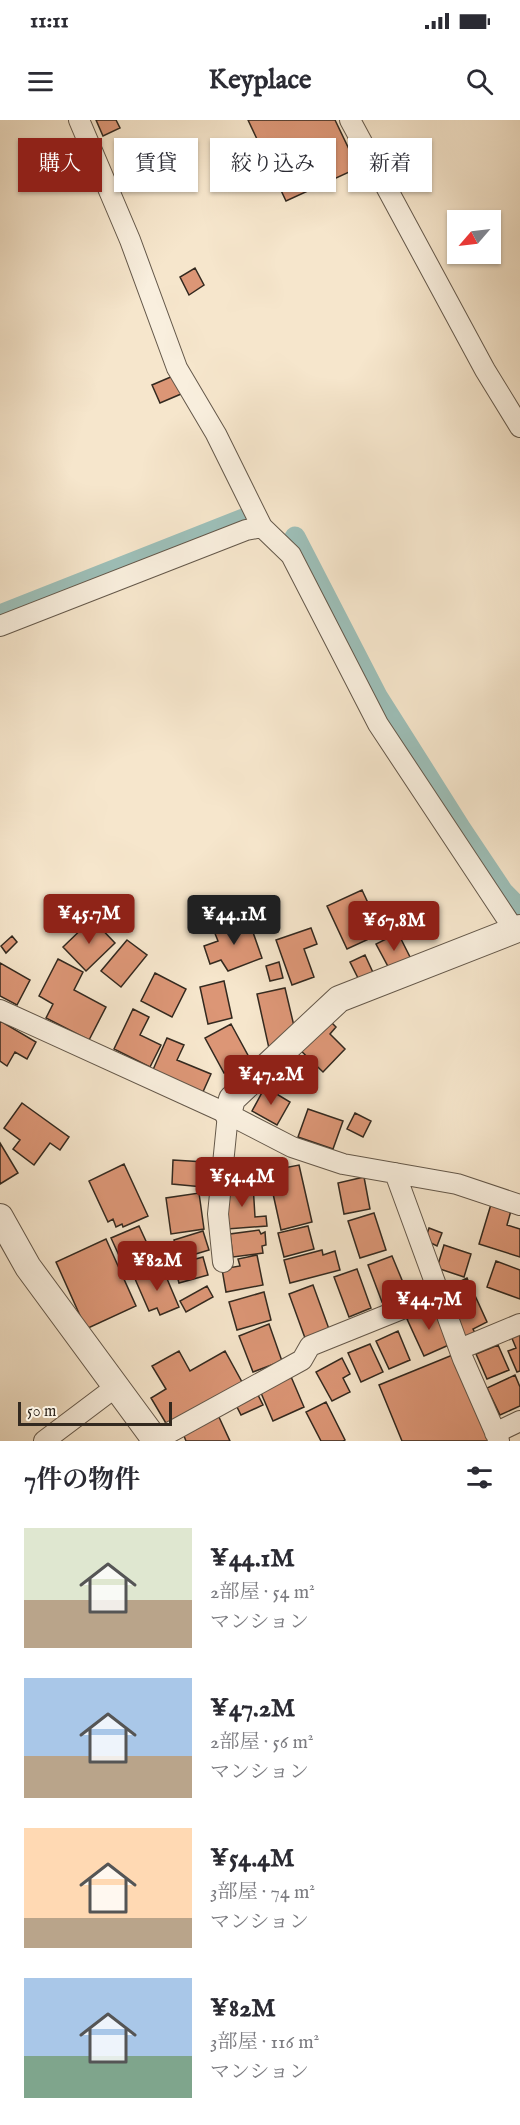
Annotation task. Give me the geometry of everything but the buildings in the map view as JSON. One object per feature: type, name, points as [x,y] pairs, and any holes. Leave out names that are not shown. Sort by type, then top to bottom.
[{"type":"street","points":[[79,120],[130,240],[177,368],[216,434],[262,527],[291,555],[378,724],[517,930],[339,999],[232,1099],[228,1114],[218,1214],[223,1262]]},
{"type":"street","points":[[350,120],[485,370],[520,427]]},
{"type":"street","points":[[0,626],[246,530],[262,527]]},
{"type":"street","points":[[0,1010],[228,1114],[292,1147],[343,1164],[457,1184],[520,1205]]},
{"type":"street","points":[[395,1173],[460,1349],[497,1437],[520,1421]]},
{"type":"street","points":[[0,1217],[28,1267],[156,1441],[302,1360],[310,1346],[440,1294]]},
{"type":"street","points":[[460,1349],[520,1324]]},
{"type":"street","points":[[44,1441],[117,1386]]},
{"type":"waterway","points":[[0,615],[251,516]]},
{"type":"waterway","points":[[295,537],[377,696],[503,892],[514,903],[520,905]]}]
